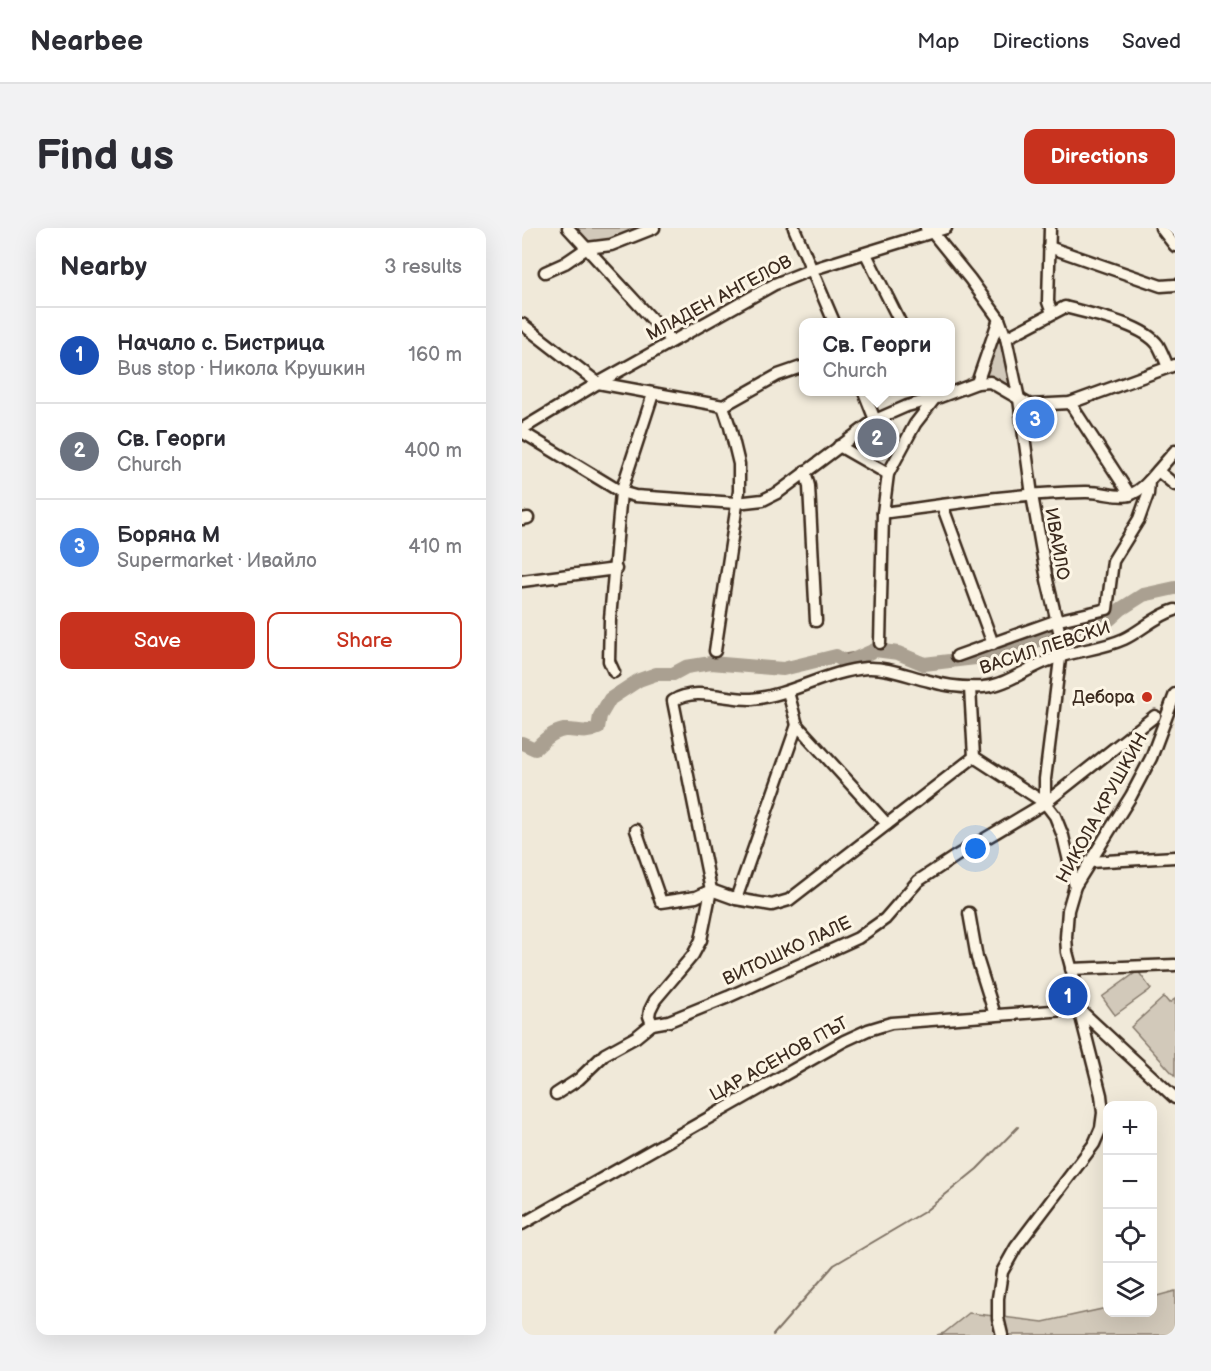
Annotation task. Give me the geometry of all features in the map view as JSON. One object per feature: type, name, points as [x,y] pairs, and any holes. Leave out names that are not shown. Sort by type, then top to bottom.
[{"type":"street","points":[[568,228],[672,341]]},
{"type":"street","points":[[545,272],[565,263],[587,248],[611,245],[654,228]]},
{"type":"street","points":[[794,228],[832,318]]},
{"type":"street","name":"МЛАДЕН АНГЕЛОВ","points":[[522,430],[598,382],[775,284],[810,270],[866,254],[929,230],[946,228]]},
{"type":"street","points":[[1050,228],[1048,302],[1052,313]]},
{"type":"street","points":[[1161,228],[1175,246]]},
{"type":"street","name":"ИВАЙЛО","points":[[929,230],[970,279],[999,319],[1006,338],[1055,621],[1062,643],[1045,779],[1046,803],[1055,816],[1063,836],[1075,886]]},
{"type":"street","points":[[1049,247],[1161,286],[1175,285]]},
{"type":"street","points":[[866,254],[898,318]]},
{"type":"street","points":[[955,389],[990,382],[1030,405],[1070,403],[1171,366],[1150,337],[1137,329],[1065,307],[1006,338]]},
{"type":"street","points":[[977,383],[999,319]]},
{"type":"street","points":[[522,324],[598,382],[723,406],[778,375],[799,368]]},
{"type":"street","points":[[614,672],[609,661],[610,619],[621,492],[653,394]]},
{"type":"street","points":[[866,396],[875,420]]},
{"type":"street","points":[[522,430],[621,492],[635,496],[736,503],[763,500],[779,492],[875,420],[932,396]]},
{"type":"street","points":[[880,643],[884,513],[888,474],[915,424],[934,396]]},
{"type":"street","points":[[1070,403],[1130,495]]},
{"type":"street","points":[[715,651],[736,503],[739,464],[723,406]]},
{"type":"street","points":[[839,446],[888,474]]},
{"type":"street","points":[[884,513],[1032,495],[1088,491],[1120,496],[1130,495],[1139,492],[1175,451]]},
{"type":"street","points":[[806,471],[809,486],[816,621]]},
{"type":"street","points":[[1158,471],[1175,485]]},
{"type":"street","name":"ВАСИЛ ЛЕВСКИ","points":[[957,656],[1055,621],[1107,609],[1113,561],[1139,519],[1148,494],[1149,481]]},
{"type":"street","points":[[942,505],[993,644]]},
{"type":"street","points":[[522,581],[616,569]]},
{"type":"street","name":"ВАСИЛ ЛЕВСКИ","points":[[711,890],[673,701],[681,696],[697,694],[738,700],[760,698],[867,668],[893,671],[930,682],[970,688],[986,687],[1060,656],[1106,646],[1126,638],[1175,609]]},
{"type":"street","points":[[970,688],[974,757]]},
{"type":"street","points":[[788,692],[797,725],[887,824]]},
{"type":"street","name":"НИКОЛА КРУШКИН","points":[[1002,1335],[998,1318],[998,1298],[1002,1272],[1016,1247],[1094,1144],[1101,1128],[1103,1113],[1101,1095],[1079,1009],[1078,993],[1071,969],[1066,937],[1068,910],[1075,886],[1131,796],[1172,716],[1175,694]]},
{"type":"street","name":"ВИТОШКО ЛАЛЕ","points":[[652,1024],[669,1021],[728,997],[858,938],[885,919],[918,881],[1046,803],[1155,716]]},
{"type":"street","points":[[736,899],[797,725]]},
{"type":"street","points":[[974,757],[1046,803]]},
{"type":"street","points":[[636,830],[661,902],[696,897],[711,890],[736,899],[772,905],[789,900],[974,757]]},
{"type":"street","points":[[1089,862],[1175,857]]},
{"type":"street","points":[[556,1094],[579,1079],[605,1054],[636,1037],[652,1024],[649,1016],[655,1000],[693,955],[701,940],[711,890]]},
{"type":"street","points":[[969,913],[978,958],[995,1015]]},
{"type":"street","points":[[1071,969],[1175,965]]},
{"type":"street","points":[[1079,1009],[1175,1098]]},
{"type":"street","name":"ЦАР АСЕНОВ ПЪТ","points":[[522,1224],[773,1080],[868,1030],[891,1023],[1079,1009]]},
{"type":"shaded area","points":[[573,228],[644,228],[609,242],[588,244]]},
{"type":"shaded area","points":[[999,319],[1019,399],[977,383]]},
{"type":"shaded area","points":[[1138,971],[1151,989],[1115,1015],[1102,997]]},
{"type":"shaded area","points":[[1164,997],[1169,1003],[1175,999],[1175,1076],[1131,1027]]},
{"type":"shaded area","points":[[1175,1291],[1175,1335],[937,1335],[944,1333],[969,1313],[1043,1322],[1103,1309],[1103,1317],[1157,1317],[1157,1296]]},
{"type":"waterway","points":[[522,743],[535,749],[548,737],[560,731],[584,731],[598,728],[600,716],[610,699],[639,680],[656,674],[673,674],[686,667],[711,663],[783,669],[836,656],[846,663],[875,650],[898,653],[924,664],[984,657],[1003,651],[1018,650],[1065,627],[1098,625],[1143,595],[1175,588]]},
{"type":"waterway","points":[[1110,612],[1121,609]]},
{"type":"waterway","points":[[1065,627],[1084,619]]},
{"type":"waterway","points":[[836,656],[852,653],[859,658]]},
{"type":"waterway","points":[[773,1335],[834,1265],[924,1212],[977,1169],[1018,1127]]},
{"type":"place","name":"Боряна М","points":[[1035,419]]},
{"type":"place","name":"Св. Георги","points":[[877,438]]},
{"type":"place","name":"Дебора","points":[[1147,697]]},
{"type":"place","name":"Начало с. Бистрица","points":[[1068,996]]}]
